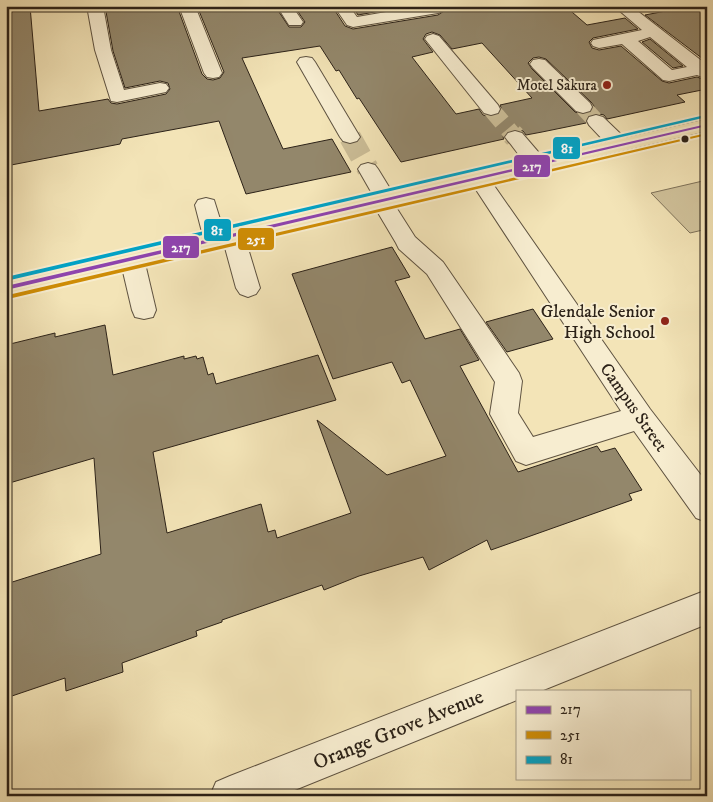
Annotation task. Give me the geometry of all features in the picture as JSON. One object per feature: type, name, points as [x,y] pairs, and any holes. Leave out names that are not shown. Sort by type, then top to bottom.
[{"type":"main road","points":[[6,288],[707,125]]},
{"type":"street","points":[[95,6],[103,50],[117,96],[160,88]]},
{"type":"street","points":[[187,6],[213,73]]},
{"type":"street","points":[[284,6],[295,22]]},
{"type":"street","points":[[341,6],[352,22],[438,8],[436,6]]},
{"type":"street","points":[[621,6],[704,72]]},
{"type":"street","points":[[599,43],[654,32]]},
{"type":"street","points":[[625,38],[669,76],[704,72]]},
{"type":"street","points":[[433,39],[491,109]]},
{"type":"street","points":[[306,62],[350,137]]},
{"type":"street","points":[[539,64],[583,107]]},
{"type":"street","points":[[596,121],[621,145]]},
{"type":"street","points":[[515,137],[539,165]]},
{"type":"street","points":[[368,169],[407,243],[435,268],[509,381],[504,414],[526,452],[640,417]]},
{"type":"street","name":"Campus Street","points":[[479,179],[640,417],[707,508]]},
{"type":"street","points":[[206,205],[248,288]]},
{"type":"street","points":[[132,259],[144,310]]},
{"type":"street","name":"Orange Grove Avenue","points":[[230,796],[707,608]]},
{"type":"shaded area","points":[[707,180],[707,229],[690,233],[651,193]]},
{"type":"building","points":[[6,6],[30,6],[39,111],[108,99],[111,103],[117,104],[166,94],[170,89],[168,83],[160,81],[125,88],[113,51],[105,6],[177,6],[202,74],[207,79],[213,80],[220,78],[224,72],[197,6],[275,6],[289,27],[301,27],[305,22],[294,6],[332,6],[345,26],[353,29],[438,15],[447,9],[447,6],[565,6],[587,25],[625,18],[638,29],[593,38],[589,42],[592,48],[599,50],[621,46],[662,81],[669,83],[697,77],[707,81],[707,89],[677,95],[685,102],[607,119],[604,115],[595,113],[587,116],[586,123],[526,135],[523,131],[514,129],[506,132],[503,137],[504,139],[401,162],[359,98],[357,99],[339,70],[336,71],[320,46],[242,58],[283,149],[332,139],[351,172],[246,194],[219,121],[122,139],[120,144],[6,166]],"holes":[[[432,32],[440,35],[452,49],[482,43],[532,98],[500,105],[502,110],[500,114],[492,117],[483,115],[479,109],[456,114],[412,57],[433,52],[423,39],[426,34]],[[533,58],[546,59],[591,102],[594,106],[592,112],[584,115],[575,112],[532,69],[528,63]]]},
{"type":"building","points":[[352,6],[408,6],[358,15]]},
{"type":"building","points":[[692,6],[707,6],[707,62],[645,15]]},
{"type":"building","points":[[650,39],[683,66],[673,68],[642,42]]},
{"type":"building","points":[[392,247],[410,277],[395,281],[425,339],[460,329],[479,360],[460,366],[518,472],[597,446],[601,452],[615,448],[642,490],[629,494],[632,500],[491,550],[487,540],[429,570],[423,557],[359,576],[324,590],[322,585],[222,620],[222,622],[196,631],[197,636],[122,663],[123,672],[66,691],[65,678],[6,698],[6,584],[101,554],[94,458],[6,484],[6,345],[55,333],[55,337],[105,325],[113,375],[184,356],[184,359],[196,356],[197,359],[203,357],[208,375],[213,373],[216,384],[318,355],[336,400],[153,452],[167,533],[261,504],[268,532],[275,530],[277,538],[351,513],[317,420],[387,475],[446,456],[410,380],[402,383],[392,362],[333,379],[292,274]]},
{"type":"building","points":[[533,309],[553,339],[507,352],[486,322]]},
{"type":"tunnel","points":[[583,107],[596,121]]},
{"type":"tunnel","points":[[491,109],[513,135]]},
{"type":"tunnel","points":[[350,137],[368,169]]},
{"type":"transit line","name":"81","points":[[6,279],[705,116]]},
{"type":"transit line","name":"217","points":[[6,288],[707,125]]},
{"type":"transit line","name":"251","points":[[8,297],[707,134]]},
{"type":"place","name":"Motel Sakura","points":[[607,85]]},
{"type":"place","name":"Glendale Senior High School","points":[[665,321]]}]
